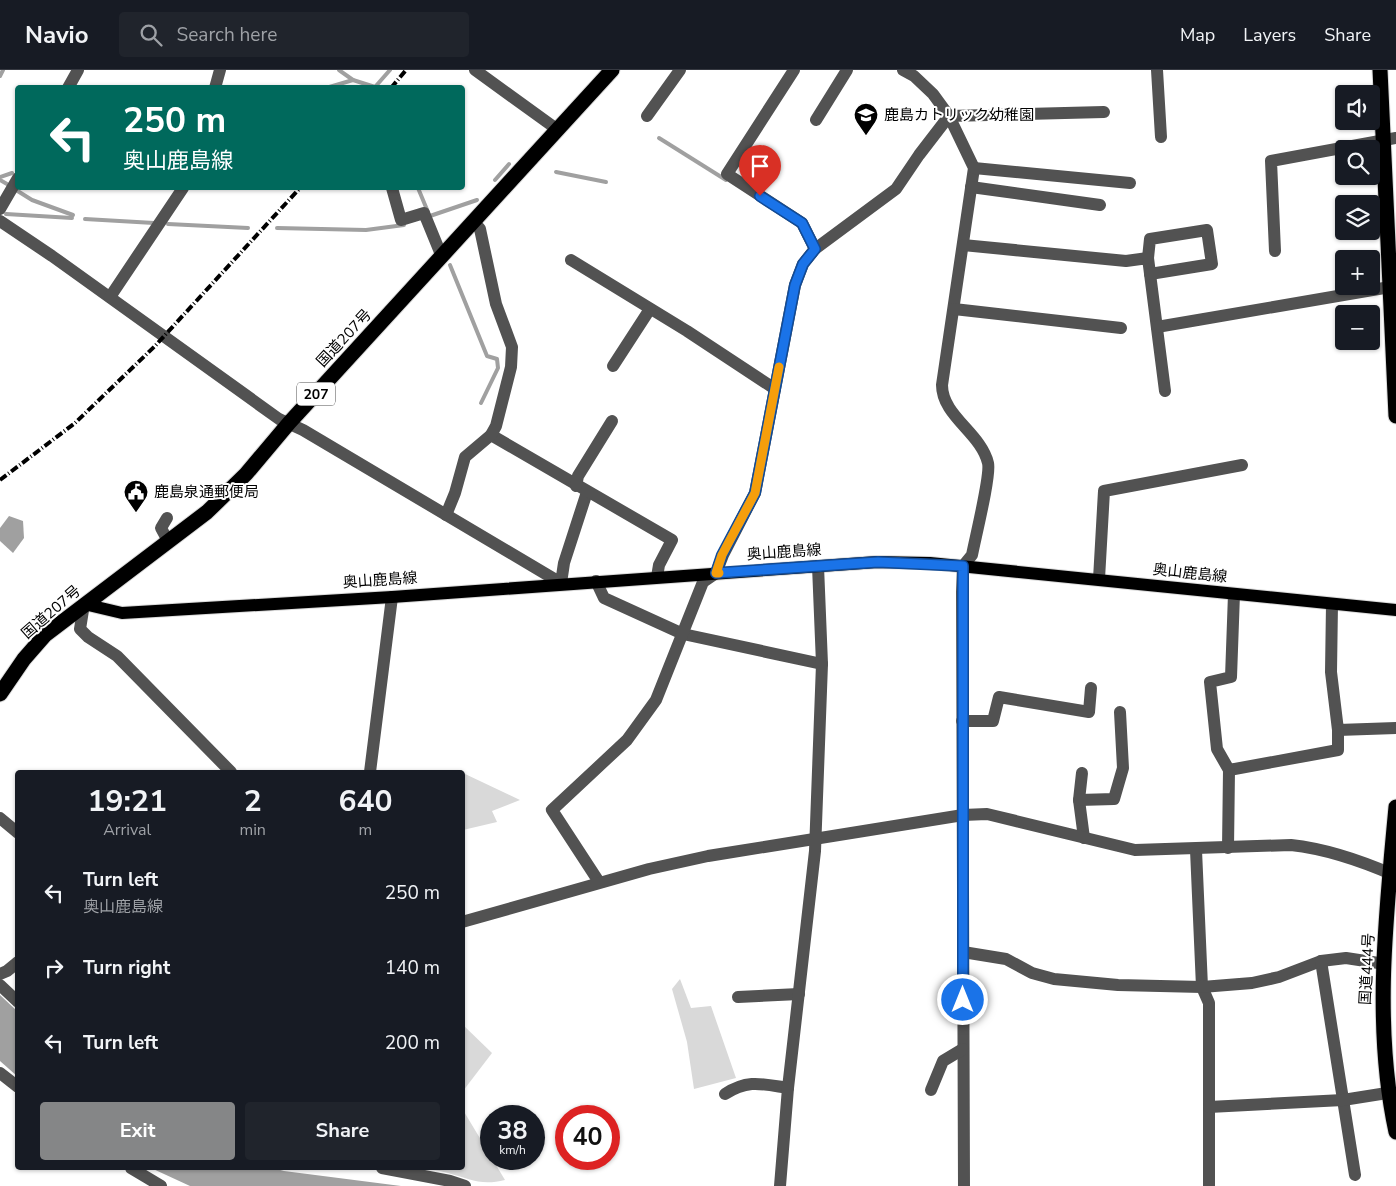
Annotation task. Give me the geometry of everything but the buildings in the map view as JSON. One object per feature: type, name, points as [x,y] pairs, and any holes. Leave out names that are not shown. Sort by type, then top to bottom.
[{"type":"highway","name":"国道207号","points":[[0,694],[24,659],[45,635],[206,512],[246,474],[289,424],[612,70]]},
{"type":"highway","points":[[1380,70],[1392,139],[1390,287],[1396,416]]},
{"type":"highway","name":"国道444号","points":[[1396,806],[1382,1035],[1388,1093],[1396,1132]]},
{"type":"main road","name":"奥山鹿島線","points":[[84,604],[122,613],[878,562],[963,566],[1396,610]]},
{"type":"street","points":[[70,85],[78,70]]},
{"type":"street","points":[[216,85],[220,70]]},
{"type":"street","points":[[475,70],[558,130]]},
{"type":"street","points":[[647,116],[680,70]]},
{"type":"street","points":[[794,70],[727,174],[802,223],[815,249]]},
{"type":"street","points":[[816,120],[847,70]]},
{"type":"street","points":[[1157,70],[1161,137]]},
{"type":"street","points":[[911,72],[932,94],[948,116],[974,168],[942,393],[948,405],[983,448],[989,466],[972,555],[963,566],[964,1186]]},
{"type":"street","points":[[948,116],[1104,112]]},
{"type":"street","points":[[598,882],[552,810],[627,740],[656,700],[703,582],[716,573],[722,555],[755,493],[798,274],[815,249],[896,189],[948,116]]},
{"type":"street","points":[[1276,251],[1272,161],[1392,139]]},
{"type":"street","points":[[974,168],[1130,183]]},
{"type":"street","points":[[0,209],[15,183]]},
{"type":"street","points":[[971,187],[1100,205]]},
{"type":"street","points":[[110,297],[183,190]]},
{"type":"street","points":[[393,190],[401,220],[424,213],[442,257]]},
{"type":"street","points":[[0,221],[289,424],[561,583],[581,489],[578,476],[612,421]]},
{"type":"street","points":[[446,515],[455,493],[465,457],[491,434],[496,426],[511,367],[512,347],[496,304],[480,229],[474,222]]},
{"type":"street","points":[[1150,274],[1212,264],[1207,230],[1150,239],[1148,258],[1150,274],[1157,327],[1165,392]]},
{"type":"street","points":[[963,245],[1126,261],[1148,258]]},
{"type":"street","points":[[571,260],[650,308],[775,389]]},
{"type":"street","points":[[1157,327],[1390,287]]},
{"type":"street","points":[[613,366],[650,308]]},
{"type":"street","points":[[954,309],[1121,328]]},
{"type":"street","points":[[491,434],[581,489],[672,540],[659,565],[657,577]]},
{"type":"street","points":[[1099,579],[1104,491],[1242,465]]},
{"type":"street","points":[[167,518],[161,528],[168,541]]},
{"type":"street","points":[[780,1186],[788,1088],[816,851],[814,839],[822,664],[818,566]]},
{"type":"street","points":[[596,581],[604,598],[683,634],[822,664]]},
{"type":"street","points":[[1228,848],[1229,770],[1217,749],[1210,682],[1231,678],[1234,594]]},
{"type":"street","points":[[370,770],[392,596]]},
{"type":"street","points":[[84,604],[80,629],[88,637],[117,656],[229,770]]},
{"type":"street","points":[[1229,770],[1338,750],[1338,730],[1331,672],[1332,604]]},
{"type":"street","points":[[962,721],[994,721],[999,697],[1089,712],[1091,688]]},
{"type":"street","points":[[1079,800],[1114,800],[1122,768],[1120,712]]},
{"type":"street","points":[[1338,730],[1396,728]]},
{"type":"street","points":[[1082,773],[1079,800],[1084,838]]},
{"type":"street","points":[[465,921],[499,913],[598,882],[708,856],[963,815],[988,814],[1136,850],[1196,850],[1291,845],[1316,848],[1393,874]]},
{"type":"street","points":[[0,818],[15,830]]},
{"type":"street","points":[[1196,850],[1202,987],[1209,1003],[1209,1186]]},
{"type":"street","points":[[963,952],[1006,959],[1032,973],[1054,979],[1092,984],[1202,987],[1252,983],[1279,977],[1321,961],[1346,958],[1385,964]]},
{"type":"street","points":[[1321,961],[1355,1175]]},
{"type":"street","points":[[0,974],[15,964]]},
{"type":"street","points":[[0,985],[15,999]]},
{"type":"street","points":[[738,997],[799,994]]},
{"type":"street","points":[[931,1090],[943,1061],[963,1049]]},
{"type":"street","points":[[0,1073],[15,1085]]},
{"type":"street","points":[[725,1094],[741,1084],[763,1084],[788,1088]]},
{"type":"street","points":[[1209,1107],[1343,1100],[1388,1093]]},
{"type":"street","points":[[134,1170],[160,1186]]},
{"type":"street","points":[[392,1170],[450,1181],[464,1186]]},
{"type":"shaded area","points":[[9,516],[23,521],[24,538],[13,553],[0,541],[0,528]]},
{"type":"shaded area","points":[[465,774],[520,800],[492,811],[497,822],[465,830]]},
{"type":"shaded area","points":[[680,979],[691,1008],[711,1006],[736,1078],[694,1089],[687,1042],[672,989]]},
{"type":"shaded area","points":[[0,995],[15,1009],[15,1074],[0,1061]]},
{"type":"shaded area","points":[[465,1027],[492,1053],[465,1088]]},
{"type":"shaded area","points":[[465,1113],[480,1138],[480,1170],[499,1170],[505,1180],[482,1182],[432,1170],[465,1170]]},
{"type":"shaded area","points":[[155,1170],[280,1170],[401,1186],[190,1186]]},
{"type":"waterway","points":[[0,76],[3,70]]},
{"type":"waterway","points":[[339,70],[353,80],[369,85]]},
{"type":"waterway","points":[[377,85],[390,70]]},
{"type":"waterway","points":[[336,85],[353,80]]},
{"type":"waterway","points":[[659,138],[726,180]]},
{"type":"waterway","points":[[495,180],[509,164]]},
{"type":"waterway","points":[[556,172],[606,182]]},
{"type":"waterway","points":[[0,177],[12,173]]},
{"type":"waterway","points":[[0,180],[7,184]]},
{"type":"waterway","points":[[16,190],[32,200],[73,215]]},
{"type":"waterway","points":[[419,190],[428,212]]},
{"type":"waterway","points":[[427,217],[477,200]]},
{"type":"waterway","points":[[6,214],[72,218]]},
{"type":"waterway","points":[[85,219],[154,223]]},
{"type":"waterway","points":[[168,224],[248,228]]},
{"type":"waterway","points":[[277,228],[366,230],[404,225]]},
{"type":"waterway","points":[[450,265],[487,356],[497,359],[498,368],[481,403]]},
{"type":"railway","points":[[394,85],[406,70]]},
{"type":"railway","points":[[0,480],[75,423],[155,346],[298,190]]},
{"type":"slow traffic","points":[[719,573],[716,573],[722,555],[755,493],[779,367]]},
{"type":"place","name":"鹿島カトリック幼稚園","points":[[866,136]]},
{"type":"place","name":"鹿島泉通郵便局","points":[[136,513]]},
{"type":"route","points":[[760,196],[802,223],[815,249],[803,264],[795,285],[755,493],[722,555],[716,573],[878,562],[963,566],[963,1000]]}]
